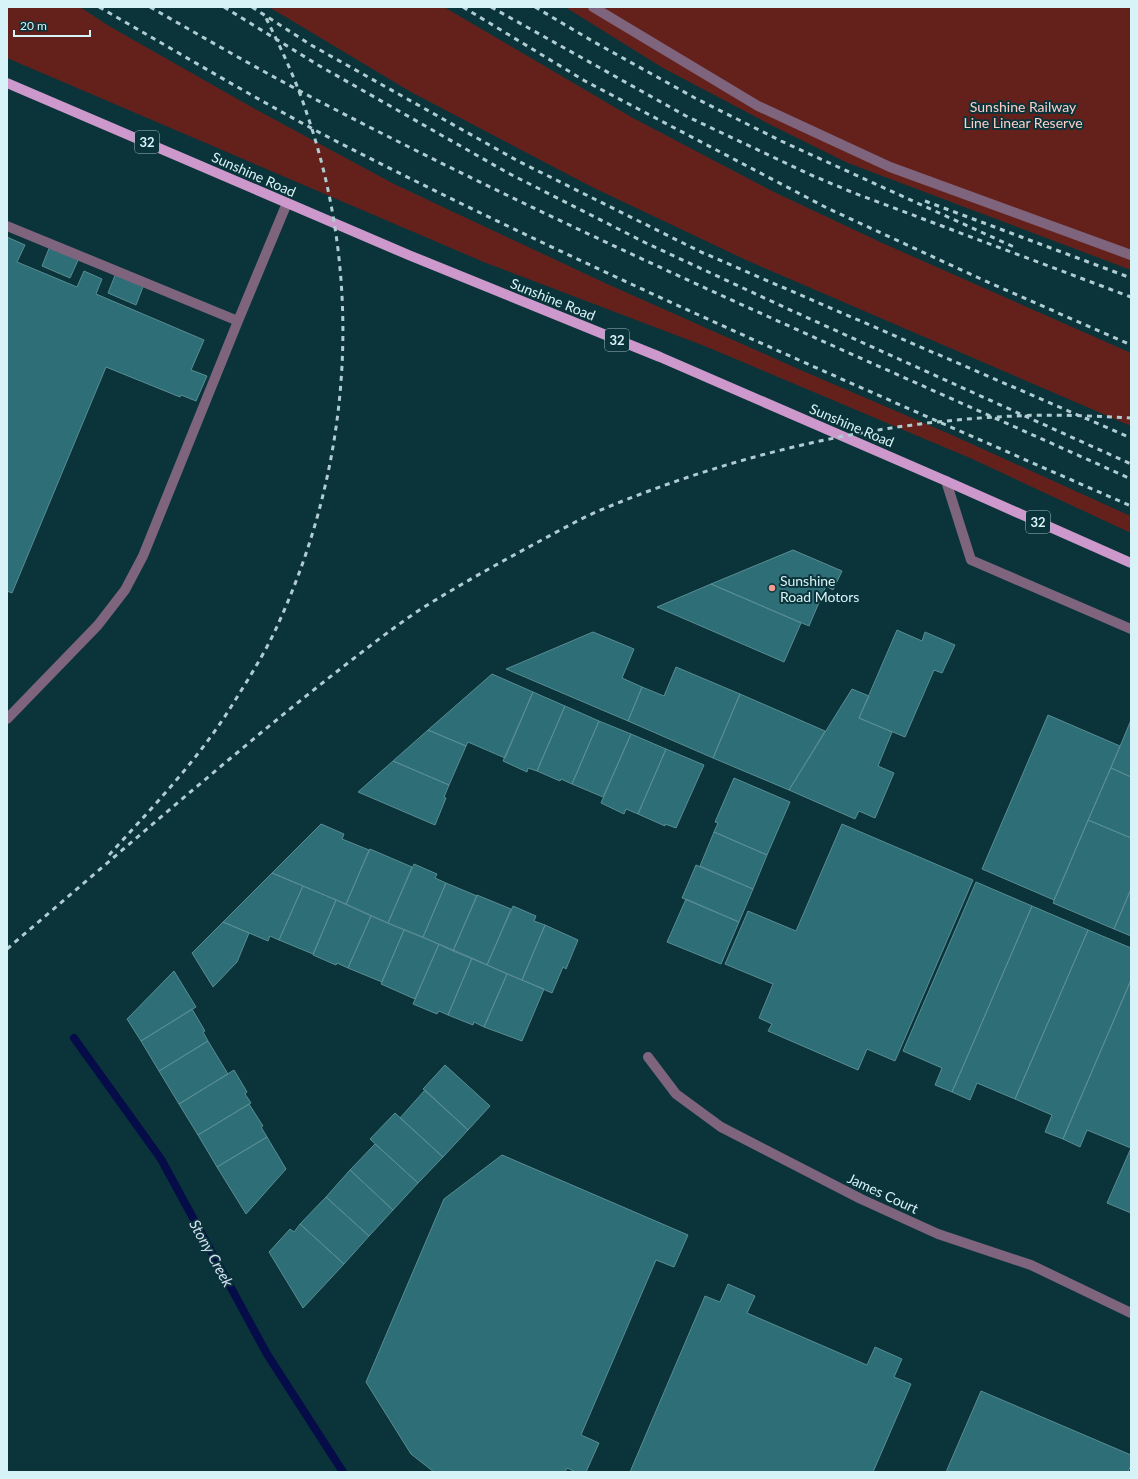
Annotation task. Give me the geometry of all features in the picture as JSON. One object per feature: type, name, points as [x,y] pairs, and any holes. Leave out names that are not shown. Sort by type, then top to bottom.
[{"type":"main road","name":"Sunshine Road","points":[[7,83],[411,256],[660,357],[1131,563]]},
{"type":"street","points":[[592,7],[758,106],[890,167],[1131,254]]},
{"type":"street","points":[[7,719],[98,625],[125,590],[143,556],[286,203]]},
{"type":"street","points":[[7,226],[238,321]]},
{"type":"street","points":[[946,481],[971,560],[1131,629]]},
{"type":"street","name":"James Court","points":[[648,1057],[676,1094],[721,1127],[861,1199],[938,1234],[1031,1265],[1131,1313]]},
{"type":"green space","points":[[7,7],[80,7],[109,26],[255,109],[394,184],[605,283],[954,436],[1131,516],[1131,533],[970,458],[707,347],[486,263],[7,58]]},
{"type":"green space","points":[[269,7],[444,7],[633,118],[774,192],[880,242],[1131,353],[1131,426],[746,260],[592,187],[411,92]]},
{"type":"green space","name":"Sunshine Railway Line Linear Reserve","points":[[565,7],[1131,7],[1131,270],[848,163],[773,126],[663,68]]},
{"type":"building","points":[[7,237],[25,245],[17,262],[77,287],[84,271],[102,279],[96,294],[204,340],[191,370],[207,376],[196,401],[181,395],[180,397],[106,367],[12,593],[7,591]]},
{"type":"building","points":[[50,246],[79,258],[70,278],[42,266]]},
{"type":"building","points":[[116,273],[144,284],[136,305],[108,293]]},
{"type":"building","name":"Sunshine Road Motors","points":[[793,550],[842,571],[833,590],[826,586],[809,626],[711,584]]},
{"type":"building","points":[[711,584],[801,623],[784,662],[657,607]]},
{"type":"building","points":[[897,630],[922,641],[925,632],[955,645],[942,673],[934,670],[905,737],[859,718]]},
{"type":"building","points":[[593,632],[634,649],[622,678],[642,687],[628,721],[506,669]]},
{"type":"building","points":[[676,667],[740,694],[713,758],[628,721],[642,687],[664,696]]},
{"type":"building","points":[[492,674],[533,692],[505,758],[468,742],[466,746],[428,730]]},
{"type":"building","points":[[852,689],[869,696],[859,718],[892,732],[878,766],[894,773],[875,818],[859,811],[855,819],[789,790]]},
{"type":"building","points":[[533,692],[565,706],[537,771],[528,768],[527,772],[503,761]]},
{"type":"building","points":[[740,694],[825,731],[789,790],[713,758]]},
{"type":"building","points":[[565,706],[599,721],[572,784],[561,779],[560,781],[537,771]]},
{"type":"building","points":[[1048,715],[1120,746],[1054,900],[982,869]]},
{"type":"building","points":[[1131,720],[1131,777],[1111,768]]},
{"type":"building","points":[[599,721],[631,734],[603,797],[572,784]]},
{"type":"building","points":[[428,730],[466,746],[449,785],[393,761]]},
{"type":"building","points":[[631,734],[666,749],[638,814],[626,809],[624,814],[601,803]]},
{"type":"building","points":[[666,749],[704,765],[676,828],[665,824],[665,826],[638,814]]},
{"type":"building","points":[[393,761],[449,785],[444,797],[446,798],[435,825],[358,792]]},
{"type":"building","points":[[1111,768],[1131,777],[1131,838],[1088,820]]},
{"type":"building","points":[[734,778],[790,802],[767,855],[714,832],[718,823],[715,822]]},
{"type":"building","points":[[1088,820],[1131,838],[1131,889],[1114,929],[1053,903]]},
{"type":"building","points":[[321,824],[344,834],[342,839],[369,850],[346,904],[272,873]]},
{"type":"building","points":[[842,824],[973,880],[895,1061],[867,1049],[858,1070],[768,1031],[772,1024],[759,1018],[773,984],[725,964],[748,911],[796,931]]},
{"type":"building","points":[[714,832],[767,855],[753,889],[700,866]]},
{"type":"building","points":[[370,849],[412,867],[388,923],[346,904]]},
{"type":"building","points":[[414,864],[437,874],[435,878],[446,883],[423,937],[388,923]]},
{"type":"building","points":[[696,865],[753,889],[739,922],[682,898]]},
{"type":"building","points":[[272,873],[303,886],[279,940],[270,936],[268,941],[223,922]]},
{"type":"building","points":[[976,882],[1032,906],[952,1092],[935,1085],[942,1068],[903,1051]]},
{"type":"building","points":[[446,883],[477,896],[453,951],[423,937]]},
{"type":"building","points":[[303,886],[336,900],[313,954],[279,940]]},
{"type":"building","points":[[1131,889],[1131,936],[1114,929]]},
{"type":"building","points":[[477,895],[511,909],[487,965],[453,951]]},
{"type":"building","points":[[686,899],[739,922],[721,964],[667,942]]},
{"type":"building","points":[[336,900],[371,916],[348,968],[337,963],[336,965],[313,955]]},
{"type":"building","points":[[513,906],[536,916],[534,921],[545,925],[522,980],[487,965]]},
{"type":"building","points":[[1032,906],[1088,930],[1015,1099],[977,1083],[970,1100],[952,1092]]},
{"type":"building","points":[[371,916],[404,930],[382,982],[348,968]]},
{"type":"building","points":[[223,922],[249,933],[237,962],[213,987],[192,953]]},
{"type":"building","points":[[545,925],[578,940],[566,969],[563,967],[552,993],[522,980]]},
{"type":"building","points":[[404,930],[439,944],[415,999],[381,984]]},
{"type":"building","points":[[1088,930],[1131,948],[1131,980],[1063,1139],[1045,1132],[1052,1115],[1015,1099]]},
{"type":"building","points":[[439,944],[472,958],[448,1015],[439,1011],[437,1014],[413,1004]]},
{"type":"building","points":[[472,958],[507,974],[484,1027],[474,1022],[473,1025],[448,1015]]},
{"type":"building","points":[[174,971],[196,1007],[141,1041],[127,1019]]},
{"type":"building","points":[[507,974],[544,989],[522,1041],[484,1027]]},
{"type":"building","points":[[1131,980],[1131,1148],[1087,1130],[1080,1147],[1063,1139]]},
{"type":"building","points":[[192,1009],[205,1031],[203,1032],[208,1041],[159,1071],[141,1041]]},
{"type":"building","points":[[208,1041],[228,1074],[179,1104],[159,1071]]},
{"type":"building","points":[[445,1065],[490,1106],[468,1130],[423,1089]]},
{"type":"building","points":[[234,1070],[247,1092],[245,1094],[251,1103],[198,1135],[179,1104]]},
{"type":"building","points":[[425,1090],[468,1130],[443,1157],[400,1118]]},
{"type":"building","points":[[249,1104],[263,1126],[261,1127],[267,1137],[217,1167],[198,1135]]},
{"type":"building","points":[[395,1113],[443,1157],[418,1183],[370,1139]]},
{"type":"building","points":[[267,1137],[286,1169],[246,1214],[217,1167]]},
{"type":"building","points":[[375,1144],[418,1183],[393,1210],[350,1170]]},
{"type":"building","points":[[1131,1148],[1131,1213],[1107,1203]]},
{"type":"building","points":[[502,1155],[688,1235],[674,1267],[656,1260],[581,1435],[599,1443],[586,1472],[576,1472],[567,1468],[565,1472],[434,1472],[411,1454],[366,1382],[444,1199]]},
{"type":"building","points":[[350,1170],[393,1210],[369,1236],[326,1197]]},
{"type":"building","points":[[326,1197],[369,1236],[344,1264],[300,1224]]},
{"type":"building","points":[[300,1224],[344,1264],[303,1308],[269,1252],[290,1229],[294,1232]]},
{"type":"building","points":[[728,1284],[755,1296],[747,1313],[867,1365],[875,1347],[902,1359],[894,1377],[911,1384],[873,1472],[630,1472],[705,1296],[720,1302]]},
{"type":"building","points":[[981,1391],[1131,1455],[1131,1465],[1128,1472],[946,1472]]},
{"type":"waterway","name":"Stony Creek","points":[[74,1038],[161,1159],[267,1354],[343,1472]]},
{"type":"railway","points":[[99,7],[330,138],[527,235],[728,328],[1131,506]]},
{"type":"railway","points":[[150,7],[245,61],[318,100],[537,210],[734,301],[1131,479]]},
{"type":"railway","points":[[224,7],[318,65],[508,173],[646,243],[1131,464]]},
{"type":"railway","points":[[252,7],[311,45],[518,161],[701,252],[1131,438]]},
{"type":"railway","points":[[463,7],[585,81],[827,208],[981,279],[1131,345]]},
{"type":"railway","points":[[491,7],[686,116],[811,175],[854,193],[1131,297]]},
{"type":"railway","points":[[535,7],[594,42],[695,98],[781,141],[1014,247]]},
{"type":"railway","points":[[109,855],[172,785],[202,748],[229,710],[268,644],[279,622],[304,561],[322,498],[335,435],[342,370],[342,306],[337,241],[325,177],[307,114],[288,64],[265,16]]},
{"type":"railway","points":[[925,201],[1131,278]]},
{"type":"railway","points":[[7,949],[252,740],[386,634],[421,609],[464,583],[589,515],[646,492],[697,474],[801,445],[854,434],[961,420],[1029,415],[1131,418]]},
{"type":"place","name":"Sunshine Road Motors","points":[[772,588]]}]
